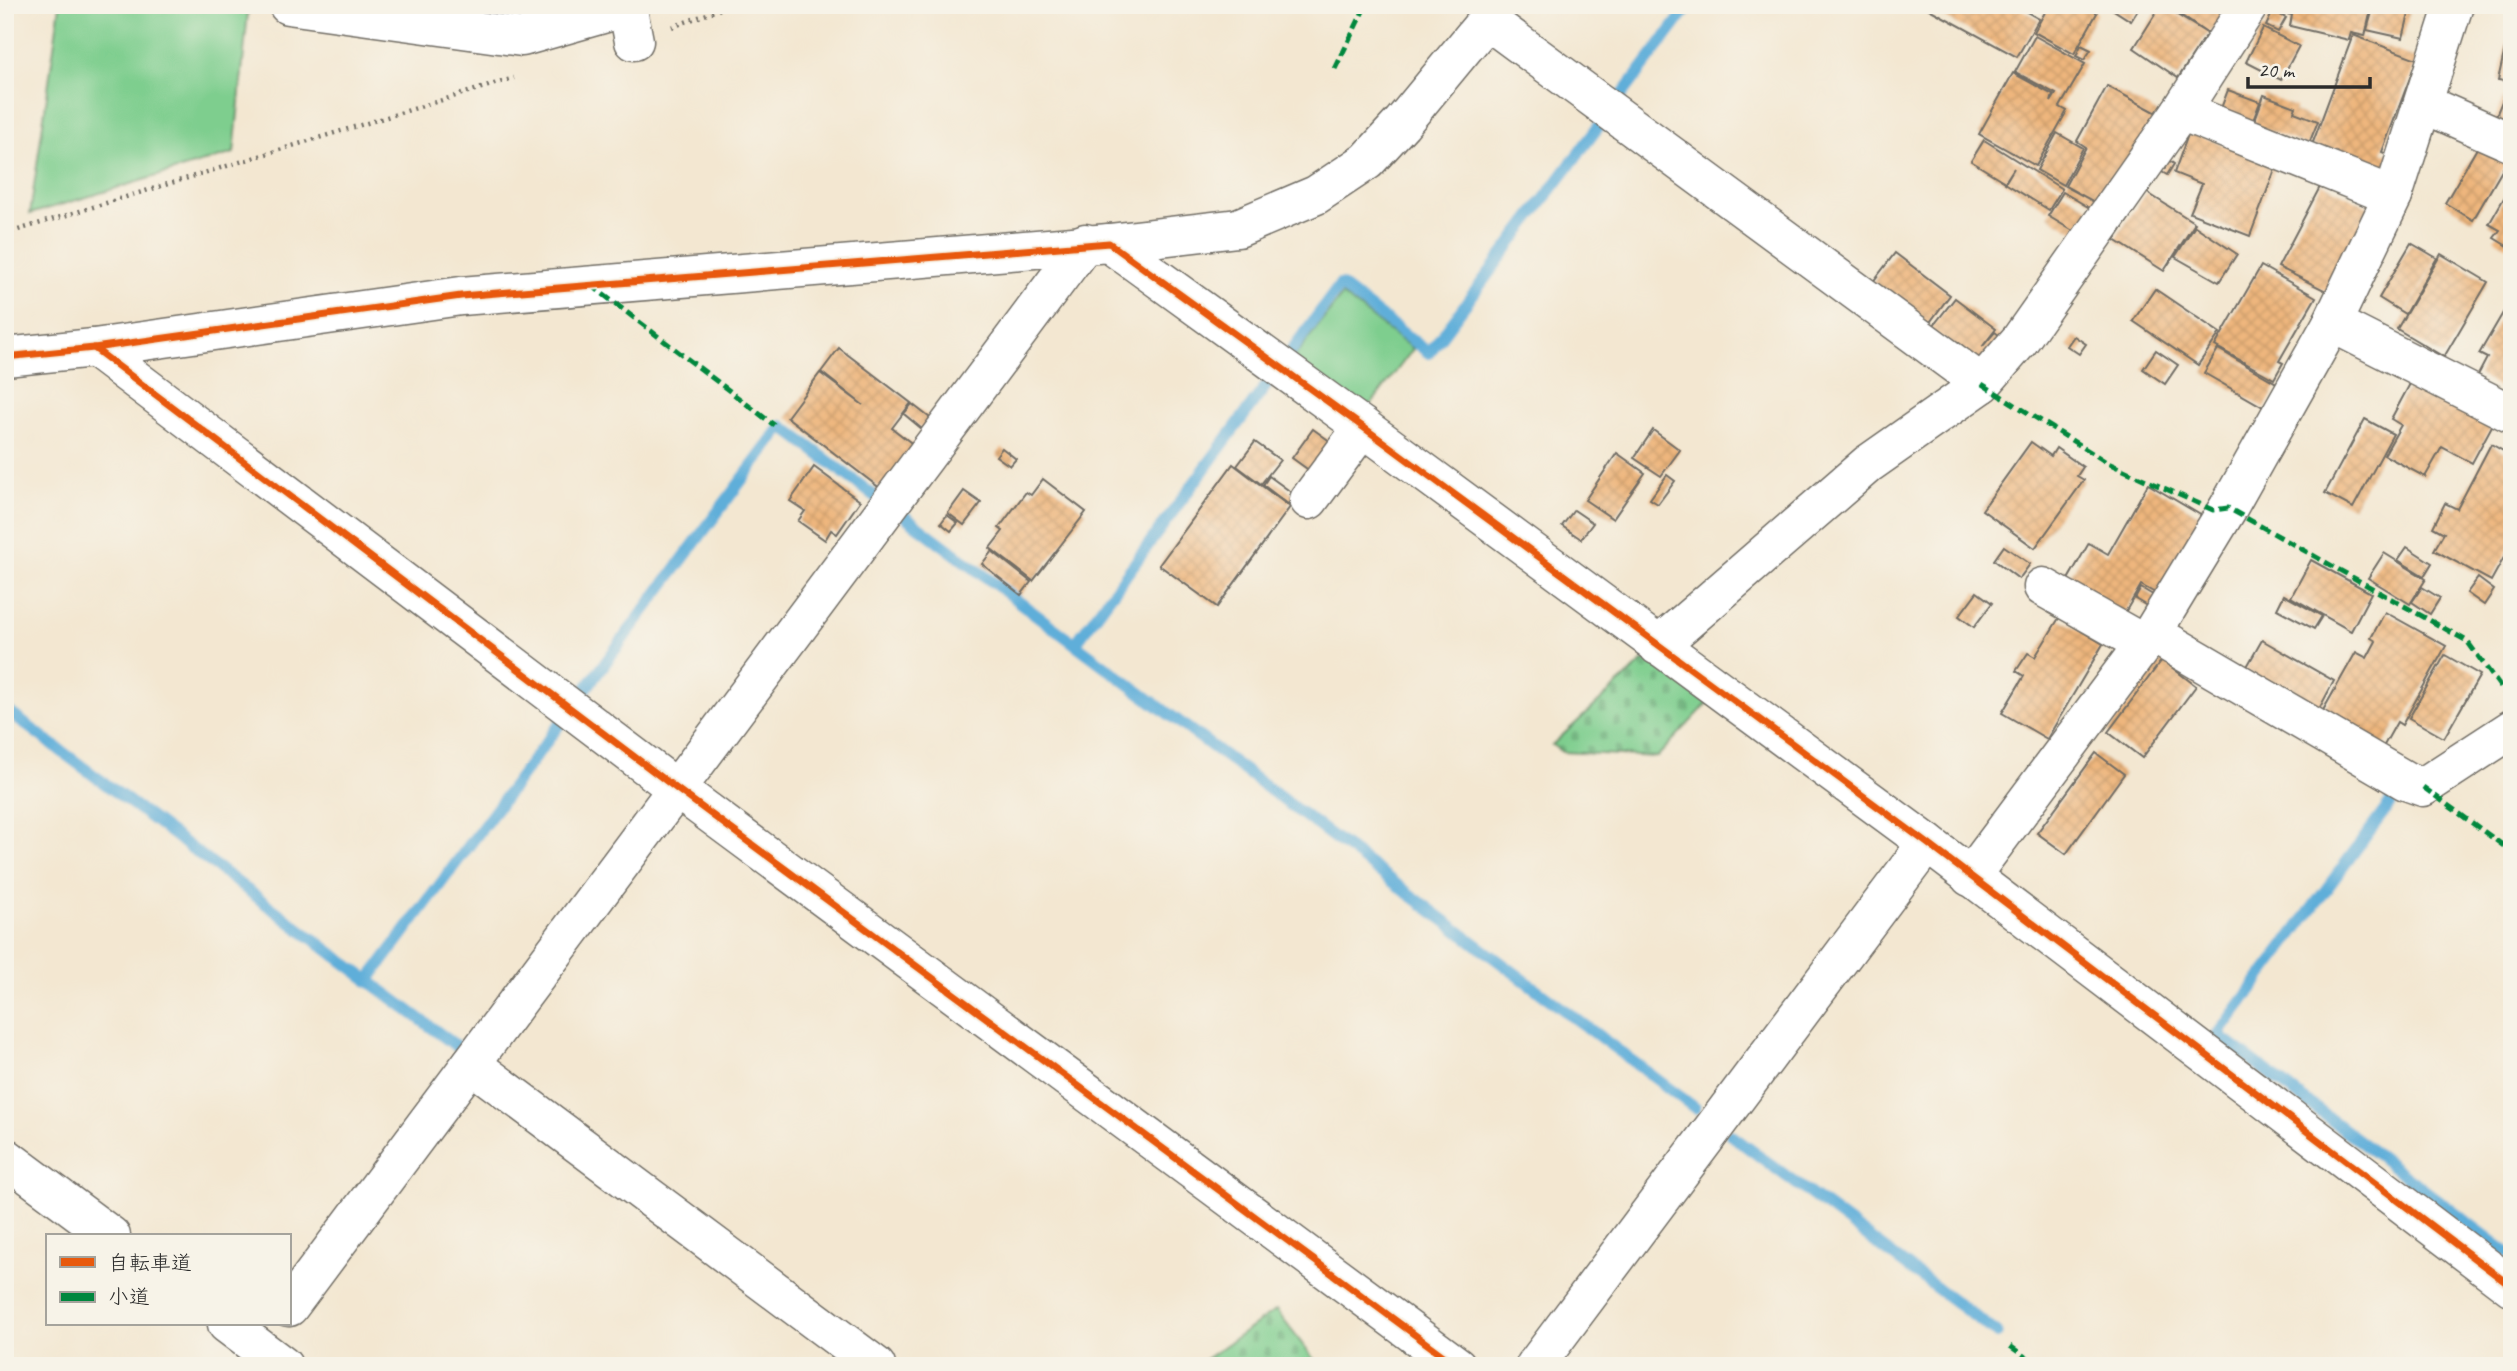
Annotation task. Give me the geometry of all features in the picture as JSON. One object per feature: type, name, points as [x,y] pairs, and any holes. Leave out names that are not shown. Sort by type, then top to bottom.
[{"type":"street","points":[[288,5],[522,37],[629,18]]},
{"type":"street","points":[[1658,646],[1868,464],[1982,384],[2020,340],[2181,110],[2249,5]]},
{"type":"street","points":[[1970,877],[2148,639],[2228,508],[2332,323],[2393,196],[2454,5]]},
{"type":"street","points":[[5,357],[94,348],[461,296],[1097,243],[1238,228],[1316,195],[1367,161],[1487,20],[1982,384]]},
{"type":"street","points":[[2424,104],[2512,143]]},
{"type":"street","points":[[2181,110],[2393,196]]},
{"type":"street","points":[[1097,243],[1363,427],[1927,843],[2512,1287]]},
{"type":"street","points":[[290,1306],[677,789],[1097,243]]},
{"type":"street","points":[[2332,323],[2512,414]]},
{"type":"street","points":[[94,348],[677,789],[1457,1366]]},
{"type":"street","points":[[1309,500],[1363,427]]},
{"type":"street","points":[[2043,587],[2148,639],[2406,781],[2423,787],[2512,729]]},
{"type":"street","points":[[1535,1366],[1927,843]]},
{"type":"street","points":[[471,1064],[876,1366]]},
{"type":"street","points":[[5,1157],[108,1234]]},
{"type":"street","points":[[230,1326],[266,1351]]},
{"type":"path","points":[[629,18],[731,5]]},
{"type":"path","points":[[5,234],[527,74]]},
{"type":"green space","points":[[60,5],[199,5],[248,12],[234,153],[30,214]]},
{"type":"green space","points":[[1342,295],[1413,349],[1363,415],[1292,360]]},
{"type":"green space","points":[[1649,656],[1710,701],[1657,757],[1562,752],[1552,745]]},
{"type":"green space","points":[[1276,1310],[1319,1366],[1195,1366],[1200,1363]]},
{"type":"building","points":[[1931,5],[2014,5],[2039,19],[2017,57],[1929,9]]},
{"type":"building","points":[[2049,5],[2084,5],[2097,13],[2074,54],[2034,32]]},
{"type":"building","points":[[2106,5],[2141,5],[2131,21]]},
{"type":"building","points":[[2161,5],[2208,34],[2166,5],[2234,5],[2203,40],[2178,78],[2134,48]]},
{"type":"building","points":[[2283,5],[2372,5],[2365,36],[2351,33],[2349,40],[2290,26],[2292,15],[2281,13]]},
{"type":"building","points":[[2374,5],[2411,6],[2403,38],[2367,30]]},
{"type":"building","points":[[2273,11],[2286,18],[2278,32],[2266,26]]},
{"type":"building","points":[[2511,22],[2512,131],[2493,123],[2510,82],[2498,80]]},
{"type":"building","points":[[2263,28],[2299,46],[2281,80],[2246,62]]},
{"type":"building","points":[[2353,35],[2417,59],[2382,152],[2391,156],[2383,177],[2312,145]]},
{"type":"building","points":[[2035,36],[2085,64],[2060,107],[2067,111],[2036,166],[1979,134],[2013,73],[2053,95],[2051,102],[2056,94],[2015,72]]},
{"type":"building","points":[[2081,45],[2091,50],[2084,60],[2076,56]]},
{"type":"building","points":[[2107,86],[2159,114],[2107,209],[2065,186],[2086,147],[2077,141]]},
{"type":"building","points":[[2228,90],[2260,102],[2252,123],[2220,111]]},
{"type":"building","points":[[2264,95],[2296,107],[2294,112],[2318,121],[2308,146],[2253,125]]},
{"type":"building","points":[[2189,132],[2277,164],[2250,236],[2190,213],[2202,184],[2174,173]]},
{"type":"building","points":[[2057,133],[2083,148],[2063,185],[2037,170]]},
{"type":"building","points":[[2483,138],[2511,155],[2473,220],[2445,203]]},
{"type":"building","points":[[1984,140],[2062,189],[2049,210],[2005,183],[2014,168],[2005,182],[1971,161]]},
{"type":"building","points":[[2167,159],[2174,164],[2167,175],[2160,171]]},
{"type":"building","points":[[2322,183],[2371,208],[2328,292],[2278,267]]},
{"type":"building","points":[[2512,184],[2512,249],[2494,238],[2500,230],[2489,224]]},
{"type":"building","points":[[2063,192],[2098,213],[2083,237],[2048,216]]},
{"type":"building","points":[[2146,192],[2195,223],[2164,271],[2115,240]]},
{"type":"building","points":[[2195,226],[2237,254],[2219,282],[2175,257]]},
{"type":"building","points":[[2411,243],[2437,258],[2405,314],[2379,298]]},
{"type":"building","points":[[1895,253],[1950,295],[1925,329],[1869,287]]},
{"type":"building","points":[[2441,254],[2488,282],[2444,357],[2397,329]]},
{"type":"building","points":[[2261,266],[2316,297],[2279,361],[2283,363],[2274,379],[2215,346]]},
{"type":"building","points":[[2155,289],[2220,333],[2198,365],[2133,321]]},
{"type":"building","points":[[1955,298],[1996,329],[1982,347],[1995,332],[2004,339],[1983,367],[1930,330]]},
{"type":"building","points":[[2507,306],[2512,308],[2512,395],[2478,375],[2487,358],[2479,354]]},
{"type":"building","points":[[2074,336],[2086,344],[2079,354],[2067,346]]},
{"type":"building","points":[[839,348],[911,403],[892,428],[919,449],[885,492],[787,417],[820,373],[863,405],[821,372]]},
{"type":"building","points":[[2218,349],[2278,384],[2265,408],[2204,373]]},
{"type":"building","points":[[2156,350],[2178,365],[2165,384],[2143,369]]},
{"type":"building","points":[[2412,380],[2493,424],[2472,463],[2442,447],[2425,477],[2384,455],[2401,425],[2391,419]]},
{"type":"building","points":[[912,404],[930,418],[922,429],[904,414]]},
{"type":"building","points":[[2365,419],[2393,434],[2353,508],[2325,493]]},
{"type":"building","points":[[1313,429],[1331,442],[1310,471],[1292,458]]},
{"type":"building","points":[[1653,430],[1680,450],[1661,476],[1634,458]]},
{"type":"building","points":[[1255,442],[1280,460],[1261,484],[1237,466]]},
{"type":"building","points":[[2031,442],[2051,456],[2056,448],[2083,467],[2077,476],[2084,480],[2035,548],[1982,510]]},
{"type":"building","points":[[2491,444],[2512,456],[2512,543],[2491,581],[2434,550],[2444,533],[2433,527],[2445,503],[2457,509]]},
{"type":"building","points":[[1002,448],[1016,459],[1010,466],[996,456]]},
{"type":"building","points":[[1617,453],[1645,473],[1613,519],[1585,500]]},
{"type":"building","points":[[1233,464],[1290,507],[1217,607],[1159,565]]},
{"type":"building","points":[[814,467],[860,501],[837,534],[831,530],[825,540],[798,521],[805,511],[790,501]]},
{"type":"building","points":[[1667,475],[1675,481],[1658,504],[1650,499]]},
{"type":"building","points":[[1269,476],[1295,495],[1288,504],[1263,485]]},
{"type":"building","points":[[1043,479],[1086,512],[1033,581],[990,548],[1003,531],[999,528],[1026,492],[1031,495]]},
{"type":"building","points":[[2148,484],[2209,520],[2164,598],[2141,585],[2123,616],[2066,583],[2089,543],[2108,554]]},
{"type":"building","points":[[964,491],[981,503],[964,525],[948,513]]},
{"type":"building","points":[[1574,510],[1593,523],[1581,539],[1562,526]]},
{"type":"building","points":[[947,515],[958,523],[951,531],[941,523]]},
{"type":"building","points":[[2004,546],[2030,564],[2019,579],[1994,560]]},
{"type":"building","points":[[2407,547],[2432,563],[2424,576],[2398,560]]},
{"type":"building","points":[[992,551],[1031,582],[1021,595],[982,564]]},
{"type":"building","points":[[2384,553],[2426,579],[2410,604],[2368,578]]},
{"type":"building","points":[[2311,560],[2371,593],[2351,631],[2291,597]]},
{"type":"building","points":[[2478,578],[2494,590],[2484,605],[2467,593]]},
{"type":"building","points":[[2422,587],[2440,598],[2430,614],[2412,602]]},
{"type":"building","points":[[2141,588],[2158,598],[2152,609],[2135,599]]},
{"type":"building","points":[[1977,592],[1992,603],[1974,627],[1959,616]]},
{"type":"building","points":[[2284,595],[2322,616],[2314,629],[2277,609]]},
{"type":"building","points":[[2385,612],[2446,646],[2402,725],[2397,722],[2382,749],[2321,714],[2356,652],[2367,658],[2376,641],[2371,638]]},
{"type":"building","points":[[2059,618],[2103,644],[2047,739],[2002,713],[2024,676],[2016,671],[2028,653],[2035,657]]},
{"type":"building","points":[[2262,640],[2334,681],[2318,711],[2245,670]]},
{"type":"building","points":[[2445,655],[2480,675],[2444,738],[2409,718]]},
{"type":"building","points":[[2162,660],[2196,686],[2142,758],[2108,732]]},
{"type":"building","points":[[2096,753],[2124,774],[2066,854],[2037,833]]},
{"type":"waterway","points":[[445,5],[528,15],[552,5]]},
{"type":"waterway","points":[[1619,99],[1690,5]]},
{"type":"waterway","points":[[1289,354],[1340,285],[1429,353],[1602,122]]},
{"type":"waterway","points":[[1075,644],[1271,379]]},
{"type":"waterway","points":[[585,690],[782,426],[877,498]]},
{"type":"waterway","points":[[903,515],[1695,1108]]},
{"type":"waterway","points":[[5,709],[463,1051]]},
{"type":"waterway","points":[[368,981],[562,721]]},
{"type":"waterway","points":[[2400,790],[2218,1035],[2512,1256]]},
{"type":"waterway","points":[[1731,1135],[1997,1333]]},
{"type":"marked path","points":[[1335,69],[1366,5]]},
{"type":"marked path","points":[[591,285],[774,425]]},
{"type":"marked path","points":[[1982,384],[2108,463],[2213,510],[2228,508],[2467,641],[2512,703]]},
{"type":"marked path","points":[[2423,787],[2512,852]]},
{"type":"marked path","points":[[2010,1346],[2038,1366]]},
{"type":"cycle path","points":[[5,357],[94,348],[461,296],[1109,243],[1927,843],[2512,1287]]},
{"type":"cycle path","points":[[94,348],[677,789],[1457,1366]]}]
